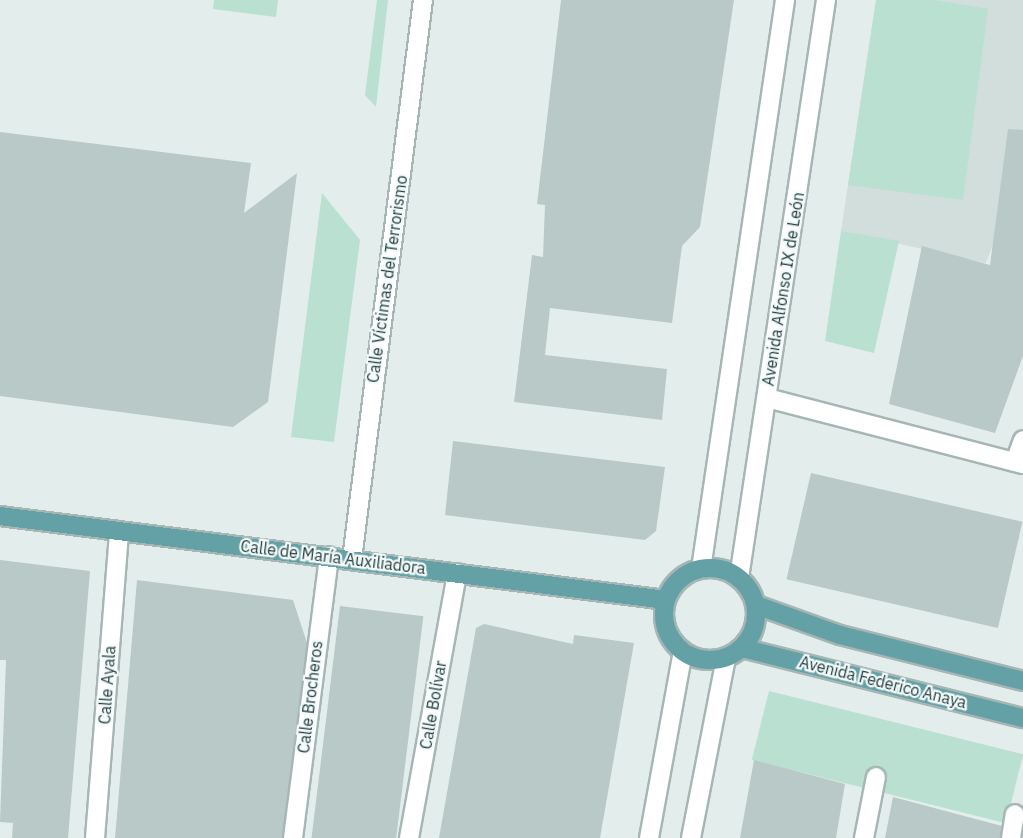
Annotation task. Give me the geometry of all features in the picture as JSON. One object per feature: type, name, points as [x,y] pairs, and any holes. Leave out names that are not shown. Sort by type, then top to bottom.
[{"type":"main road","name":"Calle de María Auxiliadora","points":[[0,516],[666,600]]},
{"type":"main road","points":[[701,569],[722,569],[740,578],[756,605],[754,629],[734,653],[711,660],[683,651],[666,628],[666,600],[687,574],[701,569]]},
{"type":"main road","points":[[756,605],[840,635],[1023,681]]},
{"type":"main road","name":"Avenida Federico Anaya","points":[[734,653],[1023,718]]},
{"type":"street","name":"Calle Víctimas del Terrorismo","points":[[352,559],[423,0]]},
{"type":"street","points":[[701,569],[785,0]]},
{"type":"street","name":"Avenida Alfonso IX de León","points":[[740,578],[826,0]]},
{"type":"street","points":[[766,398],[1019,463],[1023,440]]},
{"type":"street","name":"Calle Ayala","points":[[95,838],[119,531]]},
{"type":"street","name":"Calle Brocheros","points":[[293,838],[329,556]]},
{"type":"street","name":"Calle Bolívar","points":[[409,838],[457,573]]},
{"type":"street","points":[[649,838],[683,651]]},
{"type":"street","points":[[691,838],[734,653]]},
{"type":"street","points":[[864,838],[876,777]]},
{"type":"street","points":[[1011,838],[1015,814]]},
{"type":"shaded area","points":[[876,0],[1023,0],[1023,243],[997,234],[986,263],[841,231]]},
{"type":"green space","points":[[214,0],[278,0],[276,17],[213,9]]},
{"type":"green space","points":[[377,0],[388,0],[376,107],[365,95]]},
{"type":"green space","points":[[876,0],[934,0],[988,9],[963,200],[848,185]]},
{"type":"green space","points":[[322,193],[360,240],[334,442],[291,437]]},
{"type":"green space","points":[[841,231],[899,241],[874,353],[825,341]]},
{"type":"green space","points":[[769,691],[1023,754],[1006,823],[752,760]]},
{"type":"building","points":[[561,0],[734,0],[700,227],[682,246],[672,323],[550,308],[545,355],[667,369],[662,420],[514,402],[532,255],[543,257],[545,205],[537,204]]},
{"type":"building","points":[[1008,129],[1023,130],[1023,356],[995,433],[889,404],[922,246],[990,265]]},
{"type":"building","points":[[0,132],[251,163],[244,213],[297,173],[268,402],[233,427],[0,396]]},
{"type":"building","points":[[453,441],[665,467],[656,531],[645,540],[445,515]]},
{"type":"building","points":[[811,473],[1022,522],[998,628],[786,579]]},
{"type":"building","points":[[0,560],[90,571],[68,838],[12,838],[13,823],[0,822],[6,660],[0,660]]},
{"type":"building","points":[[137,580],[293,600],[307,643],[282,838],[115,838]]},
{"type":"building","points":[[340,606],[423,616],[396,838],[312,838]]},
{"type":"building","points":[[484,624],[573,644],[574,635],[634,643],[600,838],[439,838],[476,628]]},
{"type":"building","points":[[754,760],[845,784],[836,838],[740,838]]},
{"type":"building","points":[[893,797],[1002,826],[1000,838],[885,838]]}]
